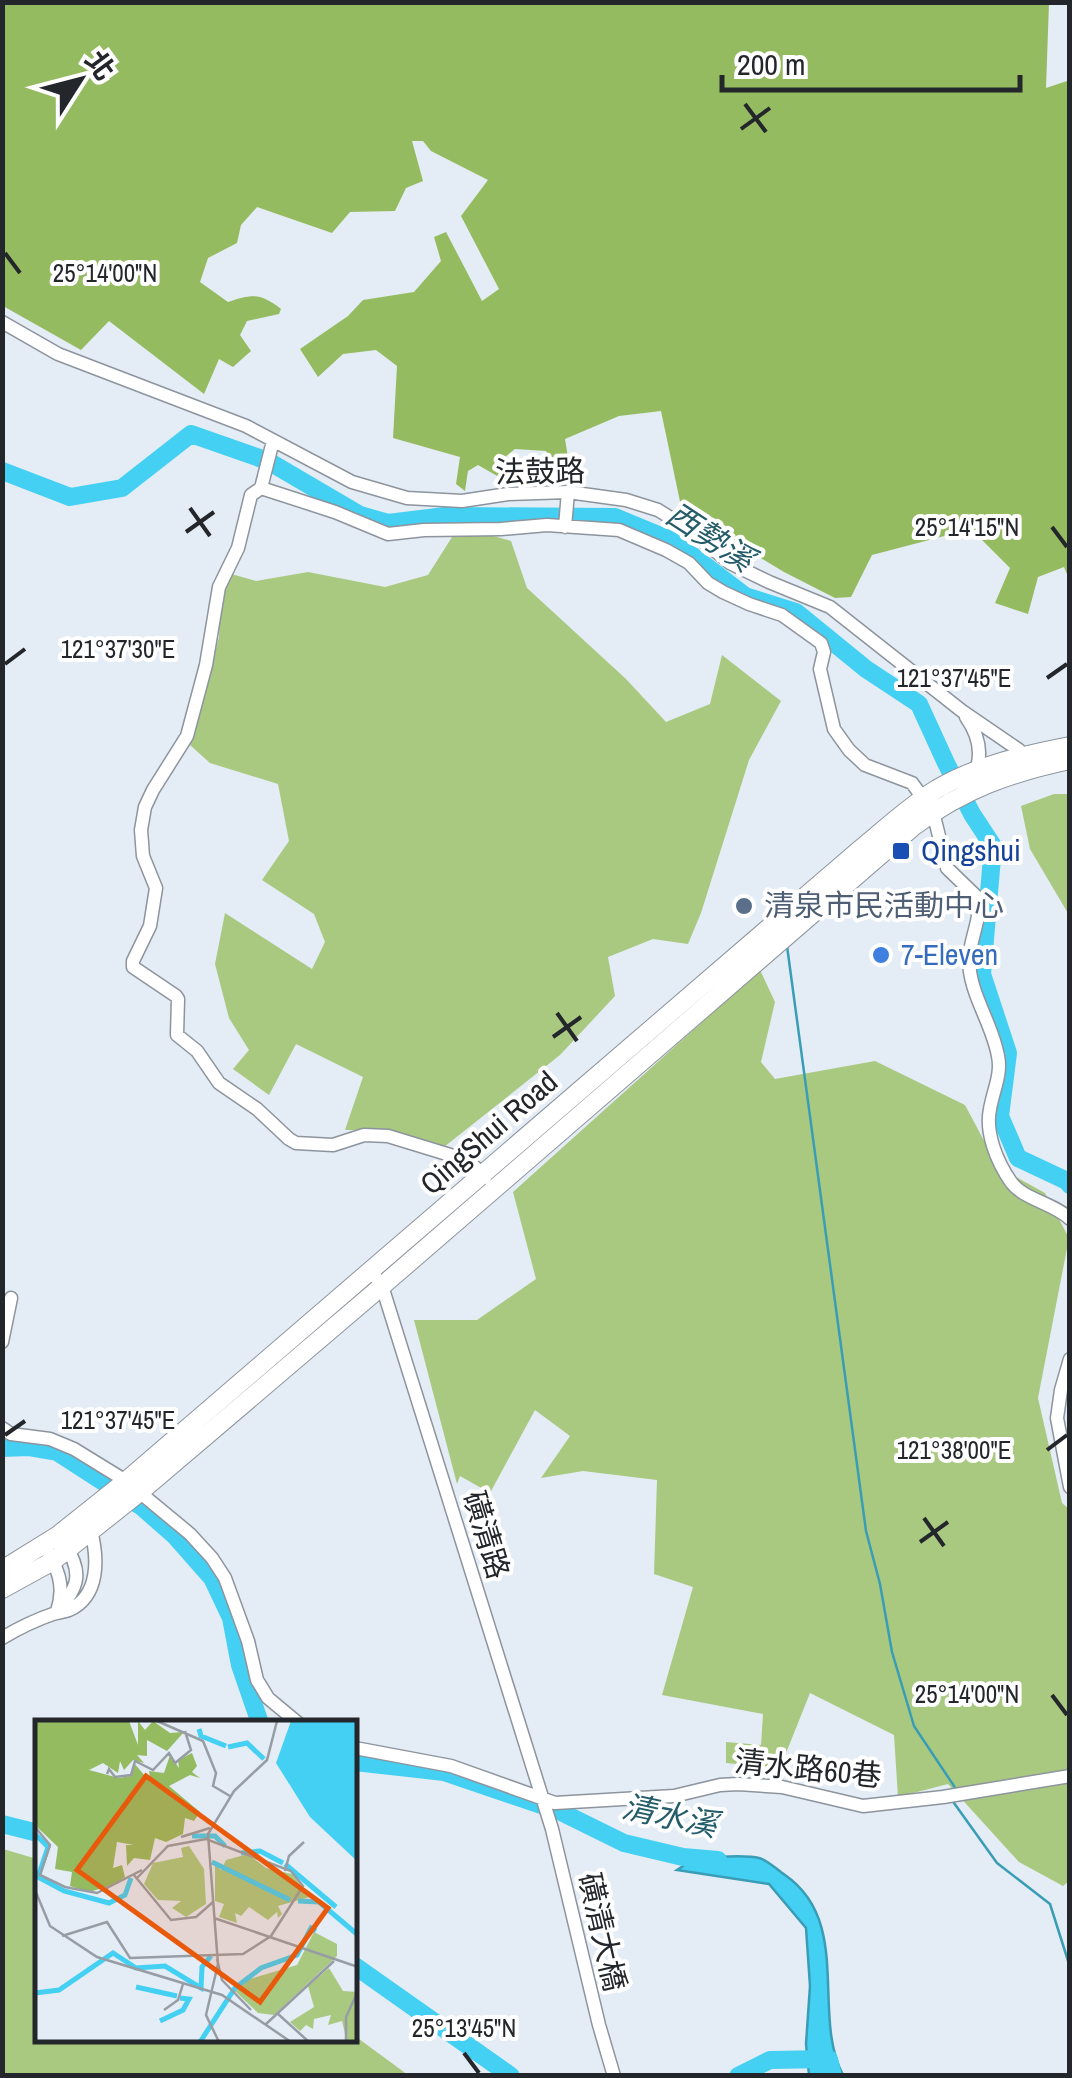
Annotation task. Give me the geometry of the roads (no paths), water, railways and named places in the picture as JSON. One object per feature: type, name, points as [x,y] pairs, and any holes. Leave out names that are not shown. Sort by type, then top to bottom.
[{"type":"main road","points":[[1025,762],[1070,746]]},
{"type":"main road","points":[[1025,762],[1070,760]]},
{"type":"main road","name":"QingShui Road","points":[[56,1548],[377,1278],[857,852],[972,778],[1025,762]]},
{"type":"main road","name":"QingShui Road","points":[[56,1548],[91,1531],[124,1493]]},
{"type":"main road","points":[[2,1570],[56,1548]]},
{"type":"main road","points":[[2,1589],[56,1548]]},
{"type":"street","name":"法鼓路","points":[[2,322],[58,354],[246,426],[352,482],[407,498],[462,500],[568,492],[626,500],[658,510],[730,562],[830,606],[962,711],[1019,750],[1025,762]]},
{"type":"street","points":[[273,441],[261,488],[251,494],[238,548],[219,587],[206,665],[187,736],[144,808],[143,856],[156,888],[150,926],[133,967],[176,996],[177,1035],[197,1051],[218,1082],[257,1109],[289,1139],[332,1145],[364,1135],[388,1136],[460,1158],[487,1182]]},
{"type":"street","points":[[261,488],[388,534],[546,525],[619,530],[666,550],[689,563],[708,583],[782,615],[821,643],[824,652],[820,669],[834,729],[849,750],[865,765],[912,783],[936,800],[948,868],[980,904],[969,963],[976,996],[1000,1061],[988,1130],[1014,1186],[1070,1219]]},
{"type":"street","points":[[566,527],[568,492]]},
{"type":"street","points":[[762,608],[769,582]]},
{"type":"street","points":[[962,711],[974,729],[980,749],[972,778]]},
{"type":"street","name":"磺清路","points":[[377,1278],[541,1800]]},
{"type":"street","points":[[2,1342],[11,1298]]},
{"type":"street","points":[[1070,1359],[1057,1418],[1070,1487]]},
{"type":"street","points":[[2,1428],[11,1434],[50,1439],[74,1448],[124,1493],[190,1534],[225,1578],[248,1641],[257,1680],[268,1698],[294,1720]]},
{"type":"street","points":[[2,1638],[24,1625],[70,1610],[81,1601],[96,1571],[91,1531]]},
{"type":"street","points":[[56,1548],[62,1583],[56,1613]]},
{"type":"street","points":[[2,1625],[24,1625]]},
{"type":"street","name":"清水路60巷","points":[[358,1749],[451,1766],[541,1800],[566,1803],[674,1796],[720,1784],[738,1784],[782,1787],[863,1806],[1070,1776]]},
{"type":"street","name":"磺清大橋","points":[[541,1800],[552,1829],[598,2025],[614,2076]]},
{"type":"water","points":[[697,1857],[762,1859],[806,1895],[825,1943],[830,2025],[843,2075],[809,2075],[806,1928],[769,1884],[677,1870]]},
{"type":"waterway","name":"西勢溪","points":[[2,471],[70,497],[122,488],[191,434],[268,461],[360,515],[388,523],[445,516],[615,517],[673,541],[745,596],[796,612],[866,669],[919,704],[972,814],[993,846],[982,974],[1008,1053],[1000,1116],[1018,1158],[1070,1185]]},
{"type":"waterway","points":[[787,946],[866,1531],[892,1652],[914,1726],[956,1789]]},
{"type":"waterway","name":"清水溪","points":[[2,1448],[57,1452],[142,1507],[175,1536],[212,1578],[231,1618],[240,1665],[259,1720]]},
{"type":"waterway","name":"清水溪","points":[[358,1762],[444,1772],[559,1811],[624,1843],[683,1857],[718,1860]]},
{"type":"waterway","points":[[954,1803],[997,1863],[1050,1904],[1070,1967]]},
{"type":"waterway","points":[[2,1824],[35,1832]]},
{"type":"waterway","points":[[358,1968],[511,2076]]},
{"type":"waterway","points":[[738,2076],[770,2060],[829,2059],[833,2076]]},
{"type":"place","name":"Qingshui","points":[[901,851]]},
{"type":"place","name":"清泉市民活動中心","points":[[744,906]]},
{"type":"place","name":"7-Eleven","points":[[881,955]]}]
